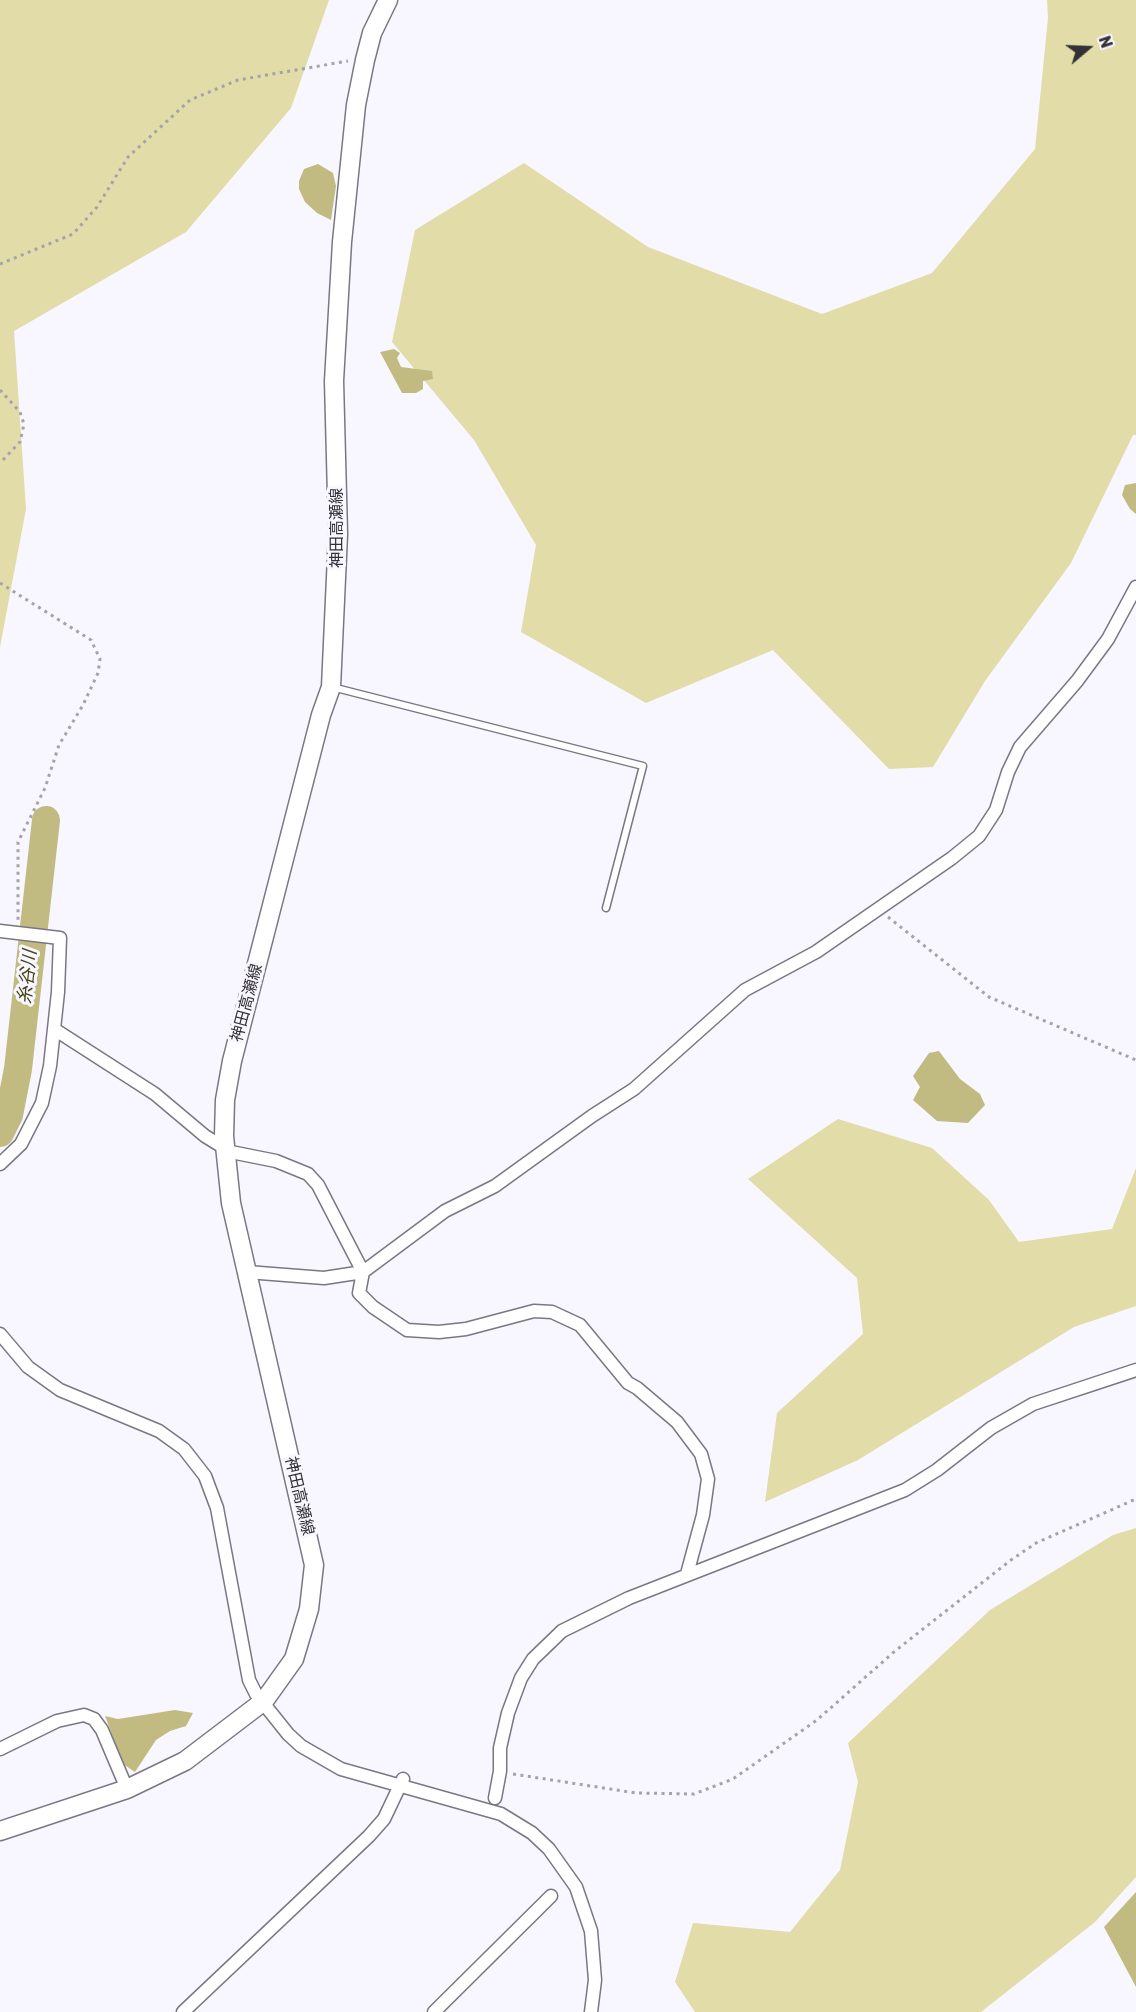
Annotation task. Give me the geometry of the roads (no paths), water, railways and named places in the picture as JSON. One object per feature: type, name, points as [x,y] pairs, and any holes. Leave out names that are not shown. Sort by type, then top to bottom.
[{"type":"main road","name":"神田高瀬線","points":[[0,1831],[127,1789],[185,1761],[264,1701],[294,1659],[309,1609],[314,1565],[231,1203],[225,1148],[225,1100],[232,1061],[321,715],[331,687],[338,534],[334,381],[337,305],[356,105],[364,60],[372,33],[388,0]]},
{"type":"street","points":[[247,1272],[324,1278],[363,1272],[445,1211],[495,1186],[634,1089],[745,990],[816,952],[979,836],[996,810],[1008,772],[1020,747],[1077,681],[1108,639],[1136,586]]},
{"type":"street","points":[[0,931],[60,938],[54,1029],[42,1103],[21,1144],[0,1164]]},
{"type":"street","points":[[54,1029],[155,1094],[205,1136],[225,1148],[276,1161],[308,1174],[318,1185],[363,1272],[358,1293],[373,1307],[407,1330],[439,1332],[466,1329],[534,1311],[552,1312],[580,1324],[628,1383],[677,1422],[701,1454],[708,1479],[703,1515],[687,1574]]},
{"type":"street","points":[[0,1334],[28,1367],[52,1384],[159,1431],[184,1449],[205,1476],[219,1519],[243,1656],[256,1694],[264,1701],[288,1734],[318,1756],[341,1769],[401,1783],[501,1814],[532,1833],[549,1849],[576,1887],[591,1931],[595,1980],[591,2012]]},
{"type":"street","points":[[495,1798],[500,1771],[500,1748],[508,1713],[521,1678],[533,1659],[562,1632],[628,1598],[905,1490],[937,1470],[991,1428],[1033,1404],[1136,1370]]},
{"type":"street","points":[[0,1749],[57,1721],[84,1715],[94,1719],[102,1730],[127,1789]]},
{"type":"street","points":[[183,2012],[369,1836],[384,1819],[401,1783]]},
{"type":"street","points":[[434,2012],[551,1896]]},
{"type":"lane","points":[[331,687],[642,766],[606,909]]},
{"type":"waterway","name":"糸谷川","points":[[0,1133],[9,1115],[18,1069],[46,820]]}]
